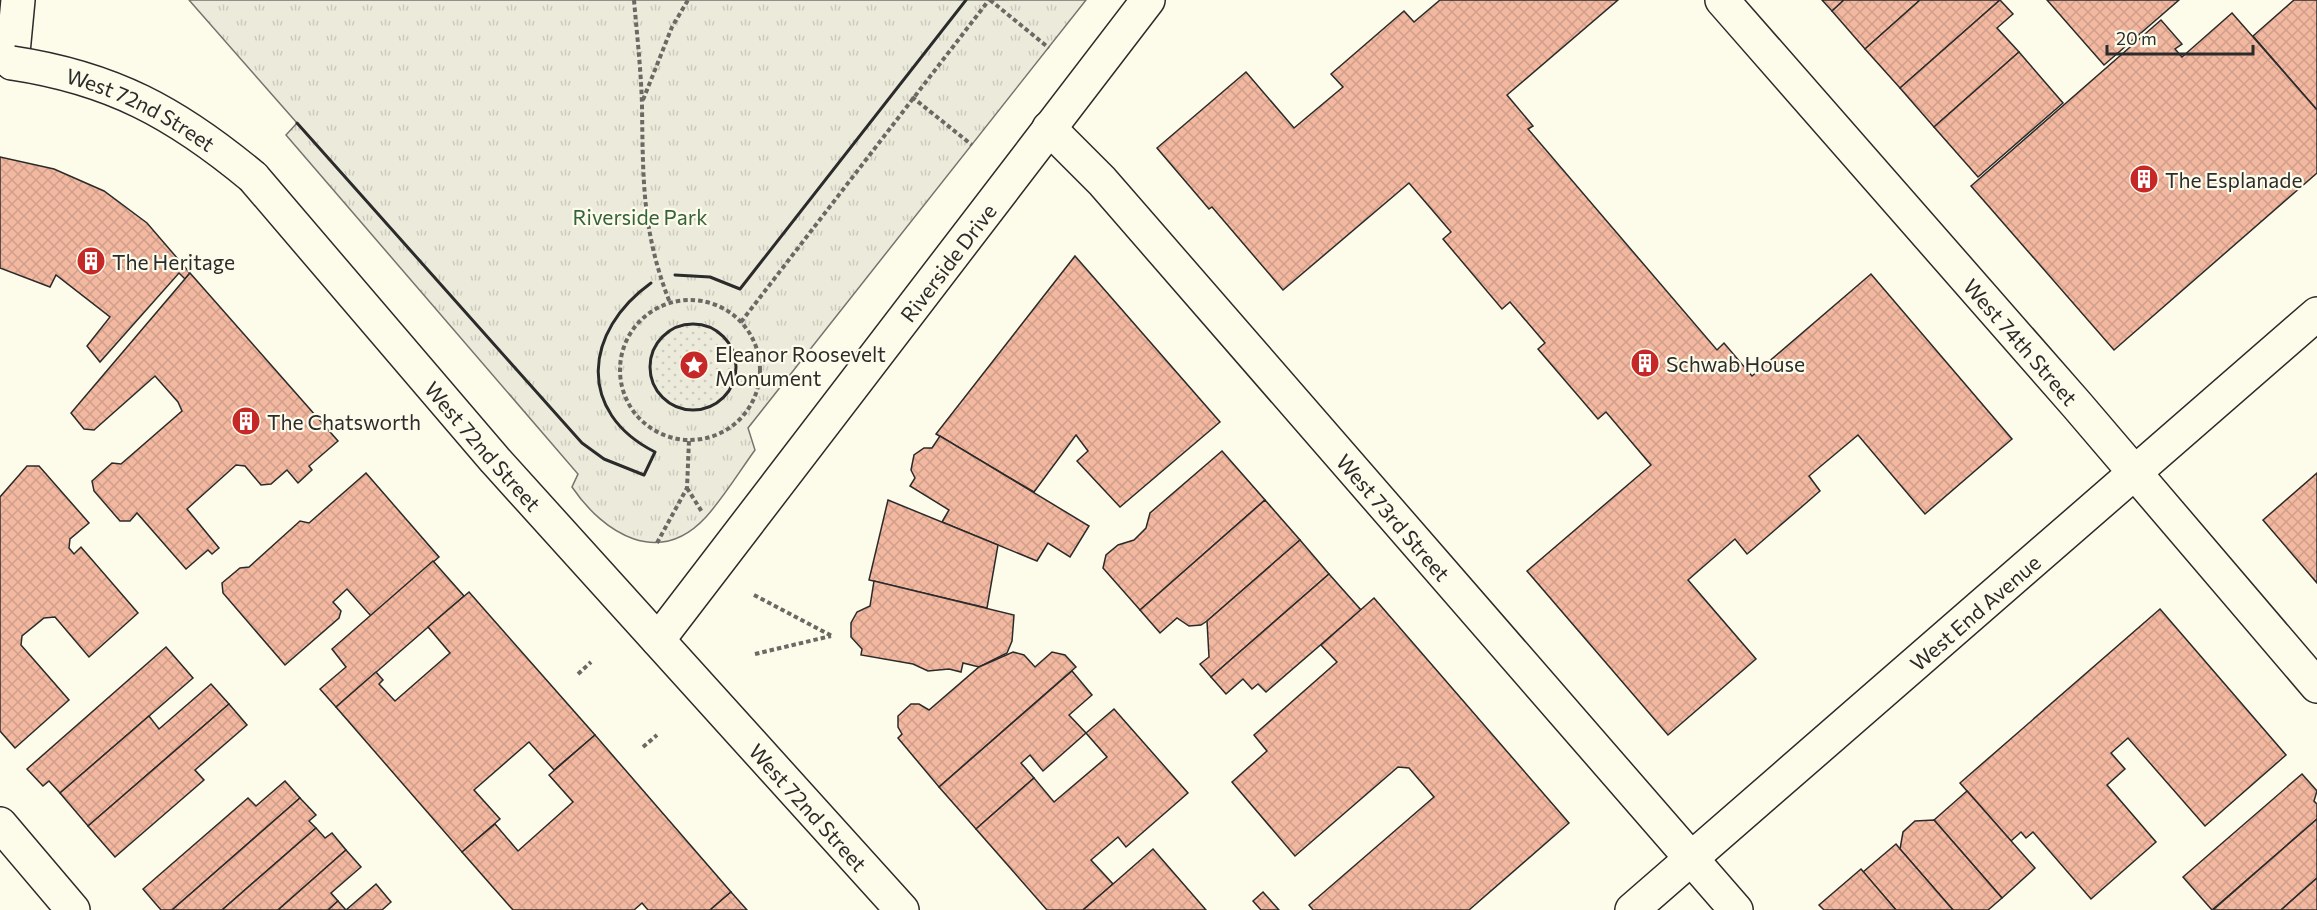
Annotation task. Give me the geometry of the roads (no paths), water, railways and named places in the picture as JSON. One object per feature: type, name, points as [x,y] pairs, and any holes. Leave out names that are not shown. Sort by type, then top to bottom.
[{"type":"main road","points":[[6,63],[18,0]]},
{"type":"main road","name":"Riverside Drive","points":[[658,640],[1148,0]]},
{"type":"main road","name":"West 74th Street","points":[[1722,0],[2077,405],[2317,686]]},
{"type":"main road","name":"West 72nd Street","points":[[6,63],[51,69],[72,75],[154,107],[187,125],[253,177],[495,460],[902,910]]},
{"type":"main road","name":"West 73rd Street","points":[[1049,128],[1102,181],[1736,910]]},
{"type":"main road","name":"West End Avenue","points":[[1632,910],[2317,314]]},
{"type":"main road","points":[[0,824],[74,910]]},
{"type":"place","name":"The Esplanade","points":[[2144,179]]},
{"type":"place","name":"The Heritage","points":[[91,261]]},
{"type":"place","name":"Schwab House","points":[[1645,363]]},
{"type":"place","name":"Eleanor Roosevelt Monument","points":[[694,365]]},
{"type":"place","name":"The Chatsworth","points":[[246,421]]},
{"type":"park label","name":"Riverside Park","points":[[640,216]]}]
